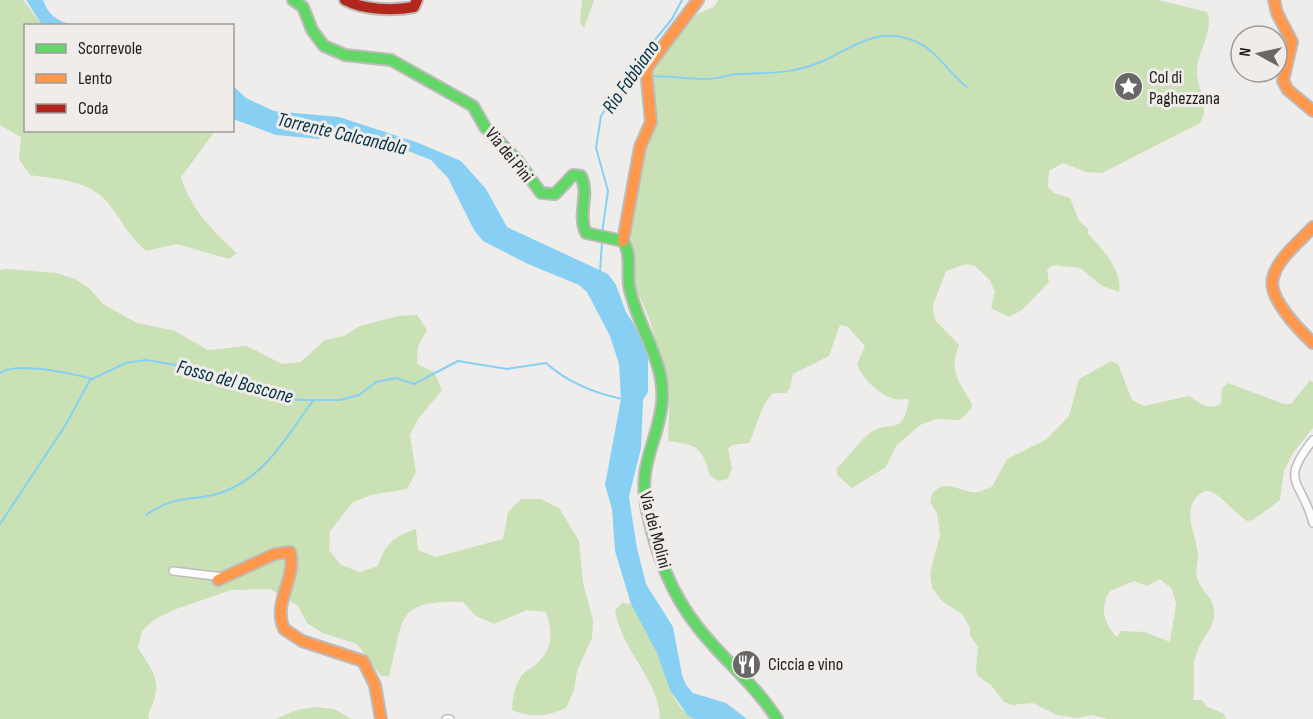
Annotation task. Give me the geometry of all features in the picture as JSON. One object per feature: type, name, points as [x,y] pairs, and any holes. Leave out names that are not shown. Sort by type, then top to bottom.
[{"type":"street","name":"Via dei Pini","points":[[293,0],[303,7],[312,30],[324,46],[345,55],[391,60],[473,106],[485,127],[518,161],[541,193],[555,194],[573,175],[581,176],[585,186],[579,217],[581,227],[586,233],[601,238],[622,240]]},
{"type":"street","points":[[345,0],[353,5],[402,9],[414,7],[417,0]]},
{"type":"street","points":[[622,240],[640,147],[651,122],[646,69],[698,0]]},
{"type":"street","points":[[1274,0],[1275,13],[1292,40],[1292,50],[1281,74],[1283,85],[1313,111]]},
{"type":"street","points":[[1313,227],[1277,267],[1272,279],[1272,287],[1292,323],[1313,343]]},
{"type":"street","name":"Via dei Molini","points":[[622,240],[628,252],[629,287],[662,376],[660,418],[645,459],[643,476],[645,498],[664,565],[677,599],[697,626],[757,689],[777,719]]},
{"type":"street","points":[[1313,440],[1299,457],[1293,472],[1293,479],[1308,507],[1313,523]]},
{"type":"street","points":[[173,571],[222,579],[275,554],[290,552],[293,570],[280,615],[283,628],[296,639],[339,651],[363,661],[375,685],[381,719]]},
{"type":"green space","points":[[0,0],[23,0],[41,24],[24,24],[24,132],[214,132],[181,177],[197,210],[211,228],[237,253],[229,259],[177,244],[146,251],[130,234],[108,203],[92,189],[72,182],[30,175],[19,159],[21,137],[0,125]]},
{"type":"green space","points":[[582,0],[594,0],[584,28],[580,22]]},
{"type":"green space","points":[[718,0],[1158,0],[1207,12],[1209,19],[1197,68],[1198,82],[1204,102],[1200,123],[1102,173],[1086,172],[1063,163],[1049,171],[1048,187],[1054,193],[1070,198],[1079,221],[1088,229],[1088,234],[1115,268],[1119,292],[1102,286],[1080,268],[1053,265],[1047,270],[1049,282],[1022,310],[1009,317],[991,308],[995,292],[990,280],[975,266],[966,264],[946,271],[933,305],[935,320],[959,345],[955,369],[959,382],[972,404],[971,409],[960,420],[936,419],[920,425],[896,446],[886,467],[852,488],[837,475],[837,468],[870,433],[899,423],[903,419],[909,399],[888,397],[867,380],[857,364],[865,346],[847,326],[840,325],[829,356],[793,374],[790,388],[786,393],[773,393],[762,409],[749,443],[732,445],[728,449],[732,468],[728,479],[719,481],[710,476],[704,458],[697,449],[686,444],[668,441],[670,391],[649,318],[635,286],[631,233],[645,148],[650,74],[655,63],[697,14],[714,7]]},
{"type":"green space","points":[[0,270],[56,273],[75,279],[90,289],[103,304],[137,323],[175,331],[208,350],[247,346],[282,364],[301,362],[325,340],[344,336],[360,326],[398,316],[417,315],[427,330],[418,346],[417,364],[434,372],[442,390],[418,419],[410,435],[416,472],[407,489],[371,495],[353,502],[330,531],[329,550],[341,565],[360,572],[378,566],[391,542],[416,529],[418,550],[436,557],[503,539],[508,512],[521,499],[541,499],[559,508],[579,541],[583,583],[593,620],[592,638],[577,671],[574,690],[566,708],[539,715],[512,710],[514,692],[519,679],[542,658],[549,646],[550,626],[546,612],[527,610],[494,624],[476,616],[463,602],[424,605],[405,617],[389,676],[381,676],[357,644],[323,633],[307,623],[298,606],[270,589],[231,590],[176,609],[155,619],[142,631],[138,648],[153,673],[156,687],[148,715],[149,719],[0,719]]},
{"type":"green space","points":[[1111,361],[1118,364],[1132,400],[1144,406],[1189,396],[1209,407],[1221,403],[1222,388],[1228,383],[1284,404],[1291,404],[1310,380],[1313,382],[1313,428],[1293,453],[1284,471],[1280,500],[1253,520],[1247,521],[1210,491],[1200,494],[1191,507],[1191,523],[1198,555],[1197,577],[1214,609],[1211,628],[1198,649],[1195,660],[1193,700],[1202,700],[1206,706],[1224,714],[1226,719],[1108,719],[1092,715],[1078,718],[1057,715],[1033,703],[1012,705],[1004,702],[991,685],[978,676],[976,670],[978,647],[970,635],[970,628],[962,614],[942,601],[932,588],[930,573],[940,535],[937,513],[930,502],[932,494],[943,486],[972,492],[992,487],[1007,459],[1047,439],[1069,416],[1079,379]],"holes":[[[1160,579],[1172,589],[1176,604],[1170,642],[1145,632],[1121,631],[1117,637],[1109,627],[1104,609],[1110,591],[1134,581],[1147,586]]]},
{"type":"green space","points":[[622,603],[631,604],[649,635],[675,699],[694,719],[660,719],[654,691],[619,625],[615,610]]},
{"type":"green space","points":[[316,707],[334,709],[352,719],[275,719],[297,710]]},
{"type":"water","points":[[26,0],[43,0],[54,17],[70,24],[41,24]]},
{"type":"water","name":"Torrente Calcandola","points":[[234,87],[246,98],[274,111],[339,117],[416,142],[461,161],[486,189],[507,227],[608,274],[616,285],[626,312],[642,337],[648,359],[648,392],[643,400],[641,448],[629,497],[637,548],[646,584],[673,627],[686,685],[693,693],[726,703],[747,719],[694,719],[688,716],[670,690],[657,653],[631,604],[615,551],[612,509],[605,485],[621,399],[619,364],[610,336],[587,292],[579,285],[528,264],[483,241],[474,230],[448,178],[431,160],[408,151],[332,134],[320,139],[276,135],[234,119]]},
{"type":"waterway","name":"Rio Fabbiano","points":[[602,233],[608,191],[596,148],[601,116],[640,58],[672,19],[682,0]]},
{"type":"waterway","points":[[650,76],[706,79],[737,74],[791,71],[823,61],[864,41],[897,36],[927,48],[968,88]]},
{"type":"waterway","points":[[631,74],[643,75]]},
{"type":"waterway","name":"Rio Fabbiano","points":[[600,272],[602,241]]},
{"type":"waterway","name":"Fosso del Boscone","points":[[0,524],[65,426],[90,380],[126,363],[146,360],[194,368],[281,398],[301,400],[340,400],[359,395],[376,382],[396,378],[414,384],[458,361],[507,369],[546,363],[581,386],[622,399]]},
{"type":"waterway","name":"Fosso del Boscone","points":[[0,373],[19,368],[32,368],[93,379]]},
{"type":"waterway","points":[[146,515],[169,503],[217,494],[242,482],[255,473],[276,452],[313,401]]},
{"type":"traffic: fast","points":[[293,0],[303,7],[312,30],[324,46],[345,55],[391,60],[473,106],[485,127],[518,161],[541,193],[555,194],[573,175],[581,176],[586,233],[623,241]]},
{"type":"traffic: fast","points":[[623,241],[629,263],[629,285],[633,300],[660,372],[662,387],[660,417],[646,465],[644,491],[649,521],[664,569],[687,613],[759,694],[777,719]]},
{"type":"traffic: slow","points":[[623,241],[640,147],[651,122],[646,69],[698,0]]},
{"type":"traffic: slow","points":[[1274,0],[1277,13],[1292,42],[1283,81],[1288,90],[1313,111]]},
{"type":"traffic: slow","points":[[1313,227],[1279,264],[1272,286],[1286,313],[1313,343]]},
{"type":"traffic: slow","points":[[218,580],[275,554],[290,552],[290,572],[281,609],[284,629],[302,641],[363,661],[375,685],[381,719]]},
{"type":"traffic: jam","points":[[345,0],[370,8],[388,9],[414,7],[417,0]]},
{"type":"place","name":"Col di Paghezzana","points":[[1128,87]]},
{"type":"place","name":"Ciccia e vino","points":[[747,664]]}]
